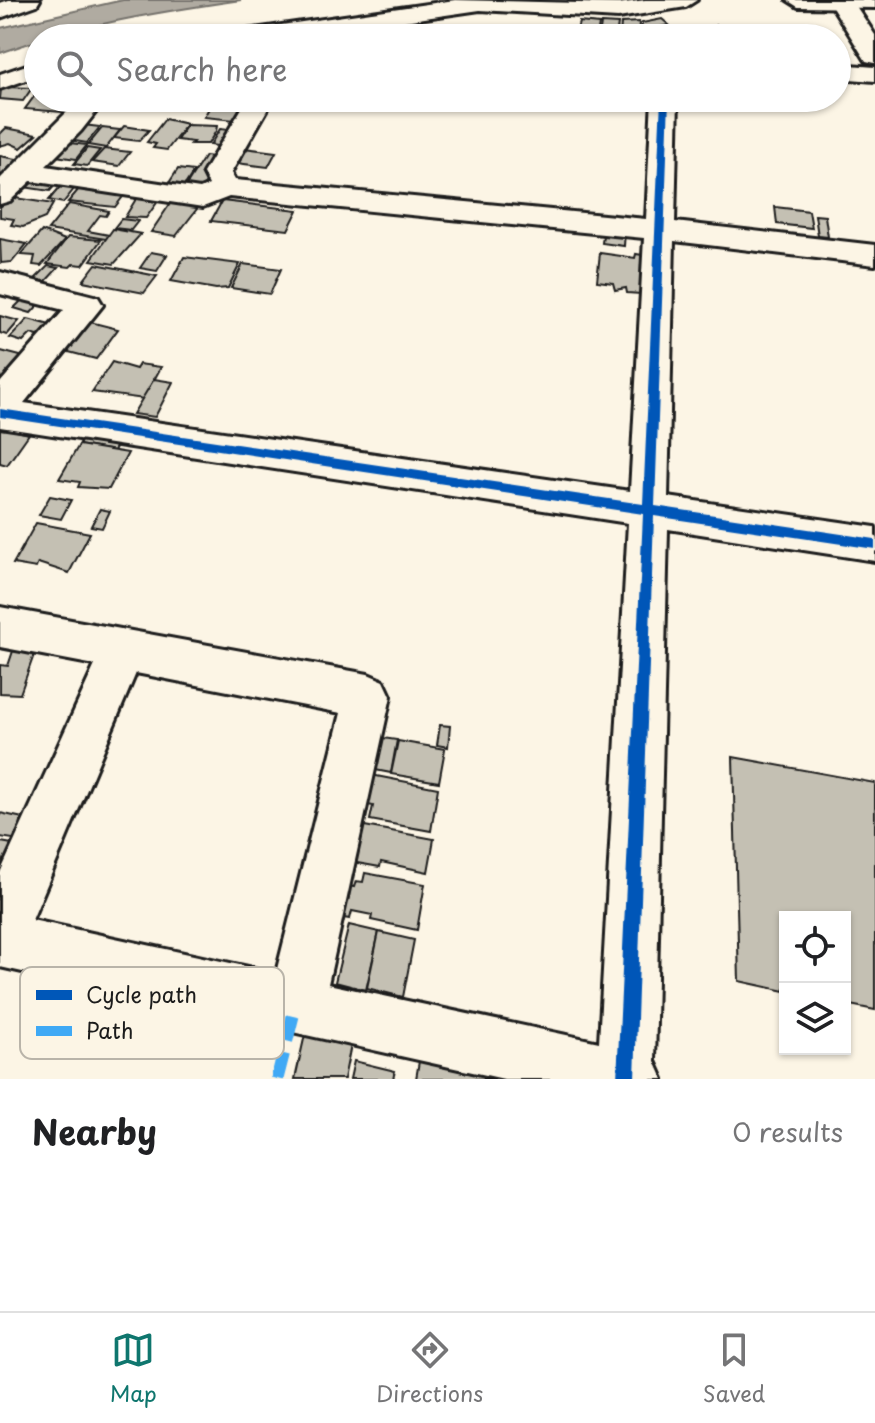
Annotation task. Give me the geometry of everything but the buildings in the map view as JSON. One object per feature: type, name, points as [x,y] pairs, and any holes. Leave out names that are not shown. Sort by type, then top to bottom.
[{"type":"main road","points":[[860,8],[875,55]]},
{"type":"street","points":[[0,11],[29,0]]},
{"type":"street","points":[[316,16],[480,3],[618,11],[686,0]]},
{"type":"street","points":[[798,0],[860,8]]},
{"type":"street","points":[[851,72],[875,74]]},
{"type":"street","points":[[0,82],[24,73]]},
{"type":"street","points":[[0,195],[83,112]]},
{"type":"street","points":[[225,188],[217,173],[253,112]]},
{"type":"street","points":[[284,1001],[629,1078],[665,112]]},
{"type":"street","points":[[23,171],[203,198],[225,188],[662,230],[875,255]]},
{"type":"street","points":[[0,283],[87,305],[7,399],[0,413],[875,544]]},
{"type":"street","points":[[0,627],[368,696],[296,1004]]},
{"type":"street","points":[[0,933],[124,650]]},
{"type":"street","points":[[0,940],[125,967]]},
{"type":"shaded area","points":[[123,0],[241,0],[104,24],[24,24],[24,45],[0,53],[0,28]]},
{"type":"marked path","points":[[284,1051],[296,1004]]},
{"type":"marked path","points":[[277,1079],[282,1059]]},
{"type":"cycle path","points":[[626,1079],[664,112]]},
{"type":"cycle path","points":[[0,413],[875,544]]}]
